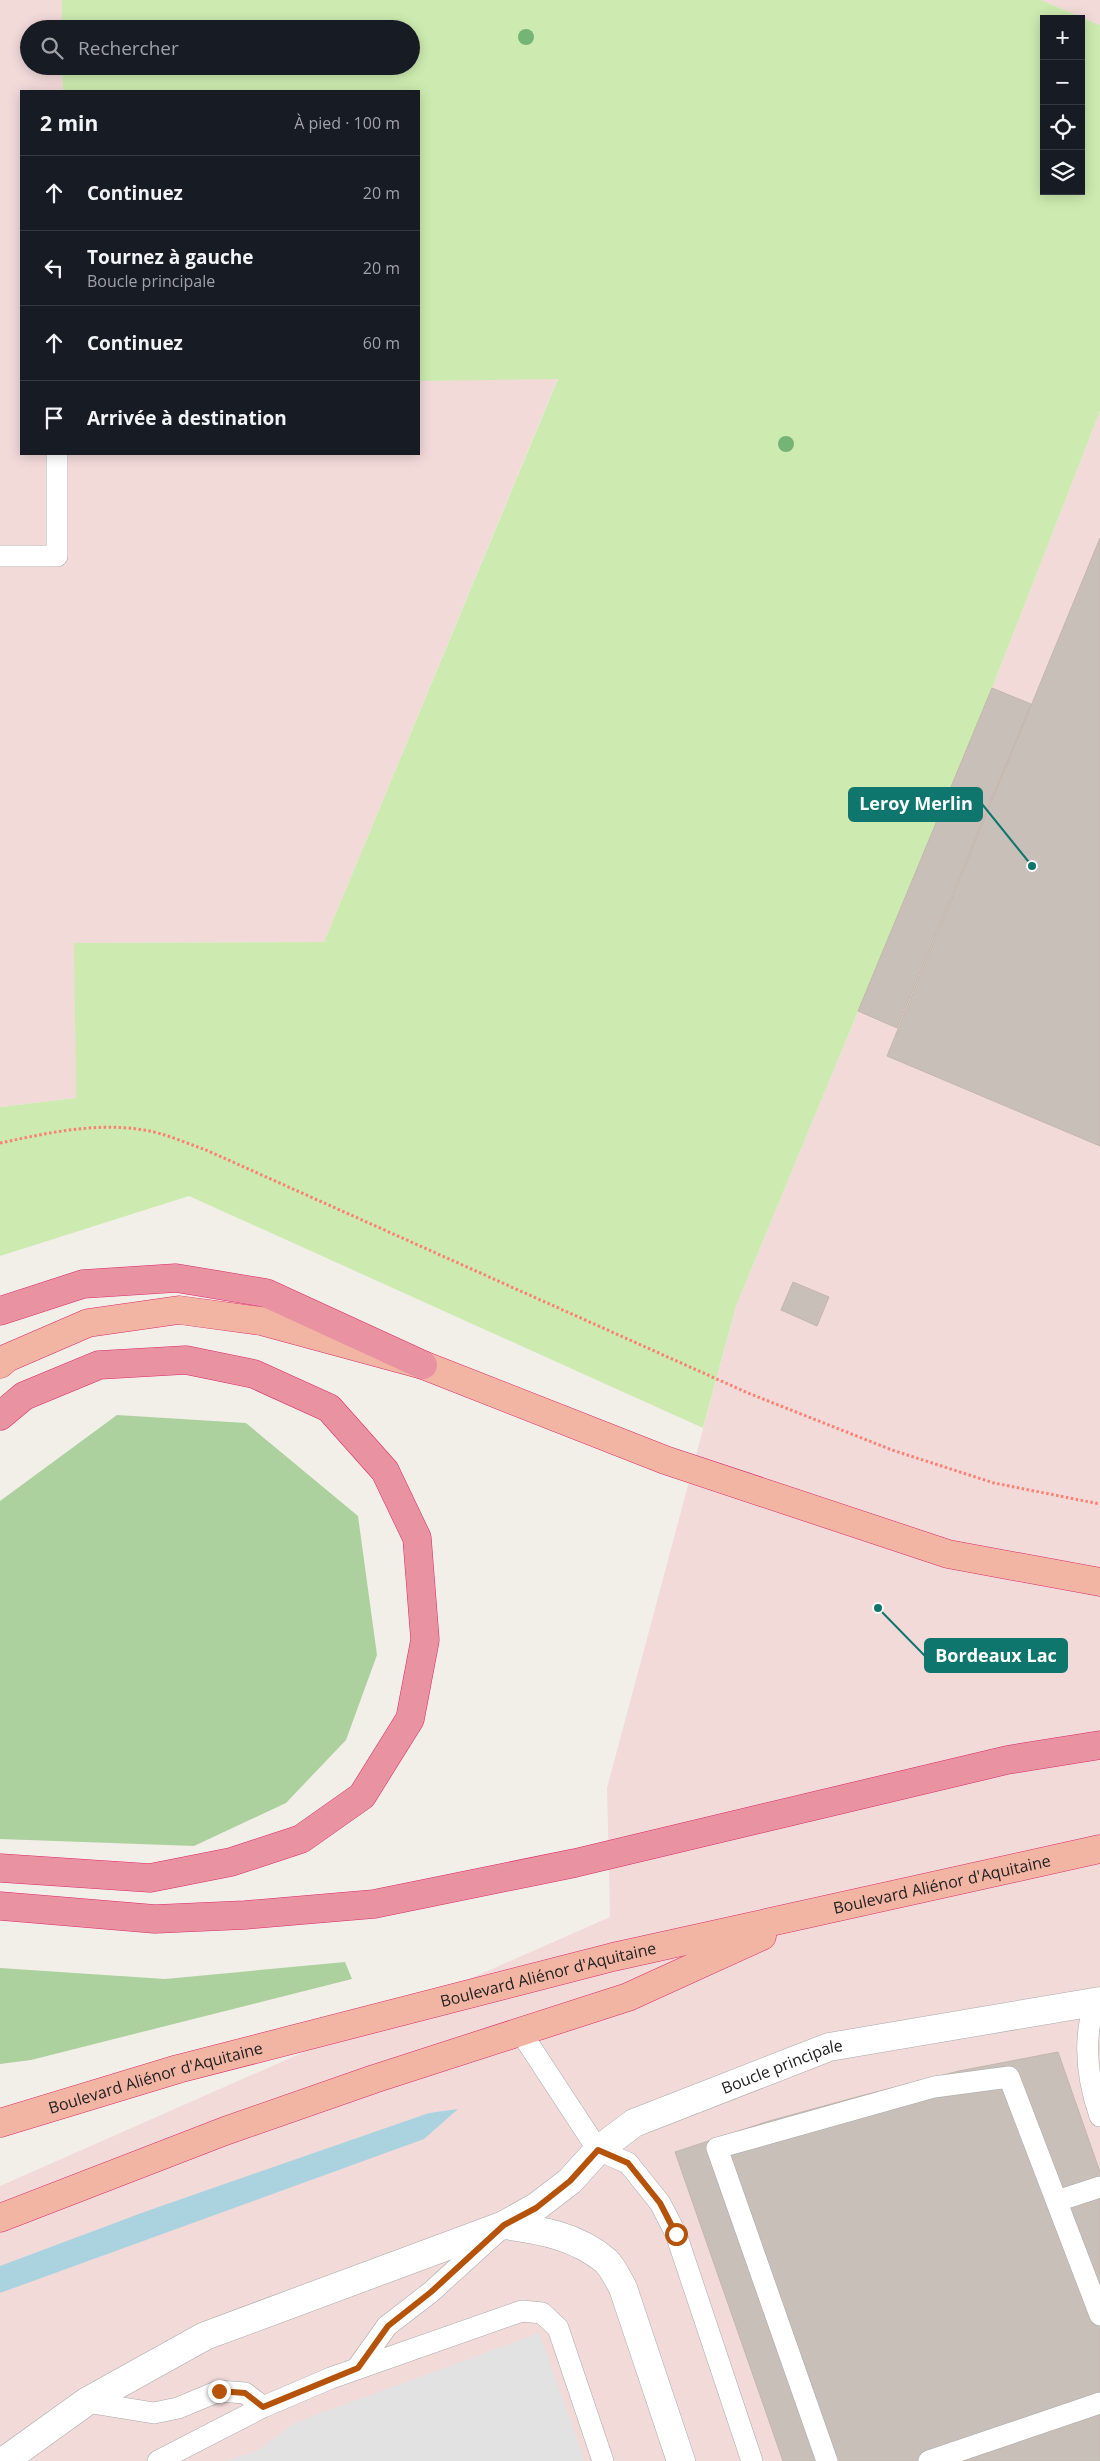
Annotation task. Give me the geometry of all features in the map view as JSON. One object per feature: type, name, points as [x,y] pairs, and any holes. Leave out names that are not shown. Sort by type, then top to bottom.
[{"type":"highway","points":[[0,1311],[83,1284],[176,1278],[266,1293],[423,1365],[666,1460],[948,1554],[1100,1582]]},
{"type":"highway","points":[[0,1364],[6,1358],[88,1323],[179,1310],[261,1321],[423,1365]]},
{"type":"highway","points":[[0,1416],[24,1396],[99,1365],[186,1360],[254,1374],[329,1408],[385,1471],[417,1538],[426,1640],[410,1720],[362,1796],[301,1839],[231,1862],[150,1878],[0,1868]]},
{"type":"highway","points":[[0,1906],[155,1919],[245,1915],[374,1904],[575,1863],[1007,1760],[1100,1745]]},
{"type":"highway","name":"Boulevard Aliénor d'Aquitaine","points":[[0,2123],[188,2066],[613,1957],[1100,1848]]},
{"type":"highway","points":[[0,2218],[225,2131],[628,1997],[811,1913]]},
{"type":"street","name":"Boucle principale","points":[[4,2461],[86,2402],[205,2336],[504,2225],[536,2208],[570,2181],[598,2150],[634,2123],[829,2046],[1097,2001]]},
{"type":"street","points":[[504,2225],[541,2230],[568,2239],[588,2248],[607,2262],[623,2288],[681,2461]]},
{"type":"lane","points":[[0,556],[58,556],[57,455]]},
{"type":"lane","points":[[1097,2001],[1088,2021],[1088,2052],[1089,2069],[1100,2116]]},
{"type":"lane","points":[[520,2032],[598,2150],[628,2163],[660,2203],[676,2234],[752,2461]]},
{"type":"lane","points":[[827,2461],[717,2148],[934,2087],[1009,2077],[1100,2315]]},
{"type":"lane","points":[[1057,2201],[1100,2186]]},
{"type":"lane","points":[[358,2368],[388,2326],[431,2292],[504,2225]]},
{"type":"lane","points":[[158,2461],[263,2407],[358,2368],[522,2311],[542,2313],[558,2328],[603,2461]]},
{"type":"lane","points":[[86,2402],[154,2413],[178,2408],[219,2391],[245,2393],[263,2407]]},
{"type":"lane","points":[[929,2461],[1100,2403]]},
{"type":"path","points":[[0,1143],[54,1132],[101,1126],[145,1130],[197,1147],[748,1393],[829,1426],[892,1450],[994,1483],[1100,1504]]},
{"type":"shaded area","points":[[0,0],[62,0],[62,20],[20,20],[20,75],[62,75],[63,90],[20,90],[20,455],[420,455],[420,381],[558,378],[324,942],[75,943],[76,1098],[0,1107]]},
{"type":"shaded area","points":[[1041,0],[1100,0],[1100,25],[1085,19],[1085,15],[1076,15]]},
{"type":"shaded area","points":[[1100,411],[1100,2461],[0,2461],[0,2186],[610,1917],[607,1788],[736,1306],[992,688]]},
{"type":"shaded area","points":[[539,2333],[585,2461],[225,2461],[259,2450],[294,2423]]},
{"type":"green space","points":[[62,0],[1041,0],[1076,15],[1040,15],[1040,195],[1085,195],[1085,19],[1100,25],[1100,411],[992,688],[736,1306],[703,1428],[189,1196],[0,1256],[0,1107],[76,1098],[74,943],[324,942],[558,379],[420,381],[420,90],[63,90],[62,75],[420,75],[420,20],[62,20]]},
{"type":"green space","points":[[117,1415],[246,1423],[358,1516],[377,1655],[346,1740],[286,1803],[194,1846],[0,1839],[0,1501]]},
{"type":"green space","points":[[345,1962],[352,1979],[31,2060],[0,2064],[0,1968],[165,1979]]},
{"type":"water","points":[[458,2109],[424,2139],[0,2293],[0,2266],[147,2211],[429,2113]]},
{"type":"building","points":[[1100,538],[1100,1146],[887,1056]]},
{"type":"building","points":[[992,688],[1031,704],[897,1028],[858,1011]]},
{"type":"building","points":[[793,1282],[829,1297],[817,1326],[781,1310]]},
{"type":"building","points":[[1058,2052],[1100,2172],[1100,2461],[783,2461],[675,2152],[769,2121],[864,2095],[959,2071]]},
{"type":"place","name":"Leroy Merlin","points":[[1032,866]]},
{"type":"place","name":"Bordeaux Lac","points":[[878,1608]]},
{"type":"route","points":[[219,2391],[245,2393],[263,2407],[358,2368],[388,2326],[431,2292],[504,2225],[536,2208],[570,2181],[598,2150],[628,2163],[660,2203],[676,2234]]}]
